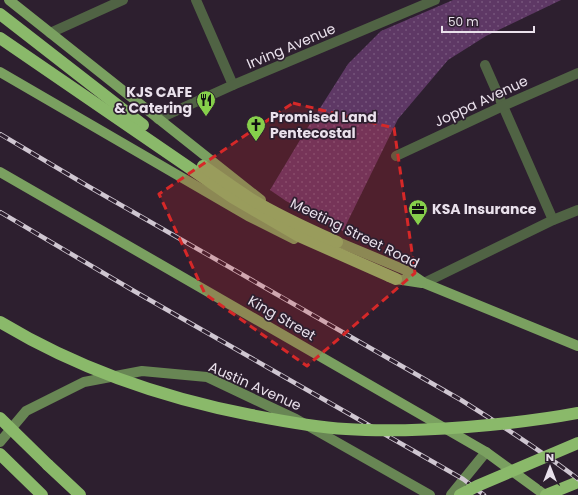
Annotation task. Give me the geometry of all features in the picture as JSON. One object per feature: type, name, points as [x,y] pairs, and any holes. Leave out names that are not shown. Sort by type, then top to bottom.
[{"type":"highway","points":[[0,14],[135,120],[233,187],[279,215],[337,242]]},
{"type":"highway","points":[[0,38],[232,197],[299,236],[396,279]]},
{"type":"highway","points":[[0,322],[63,356],[147,389],[196,404],[302,425],[385,431],[430,430],[522,422],[578,413]]},
{"type":"highway","points":[[0,418],[80,495]]},
{"type":"highway","points":[[460,495],[477,486],[578,444]]},
{"type":"highway","points":[[0,454],[42,495]]},
{"type":"highway","points":[[546,495],[578,482]]},
{"type":"main road","name":"Meeting Street Road","points":[[8,0],[269,205],[303,225],[337,242],[405,270],[424,283],[578,346]]},
{"type":"main road","name":"Meeting Street Road","points":[[0,72],[248,216],[310,247],[359,267],[396,279],[424,283]]},
{"type":"main road","name":"King Street","points":[[0,172],[486,452],[546,495]]},
{"type":"street","points":[[50,33],[122,0]]},
{"type":"street","points":[[196,0],[233,85]]},
{"type":"street","name":"Irving Avenue","points":[[158,119],[233,85],[435,0]]},
{"type":"street","points":[[485,65],[553,220]]},
{"type":"street","name":"Joppa Avenue","points":[[396,156],[578,72]]},
{"type":"street","points":[[424,283],[553,220],[578,210]]},
{"type":"street","name":"Austin Avenue","points":[[0,442],[26,411],[84,382],[142,371],[207,377],[296,419],[430,495]]},
{"type":"street","points":[[451,495],[486,452]]},
{"type":"highlighted area","points":[[293,103],[394,128],[415,273],[307,366],[205,294],[159,194]]},
{"type":"shaded area","points":[[453,0],[561,0],[486,36],[448,60],[398,119],[343,231],[286,201],[270,190],[348,64],[381,31]]},
{"type":"railway","points":[[0,134],[461,400],[520,438],[578,479]]},
{"type":"railway","points":[[0,212],[134,291],[463,479],[484,495]]},
{"type":"place","name":"KJS CAFE & Catering","points":[[206,117]]},
{"type":"place","name":"Promised Land Pentecostal","points":[[256,142]]},
{"type":"place","name":"KSA Insurance","points":[[418,226]]}]
